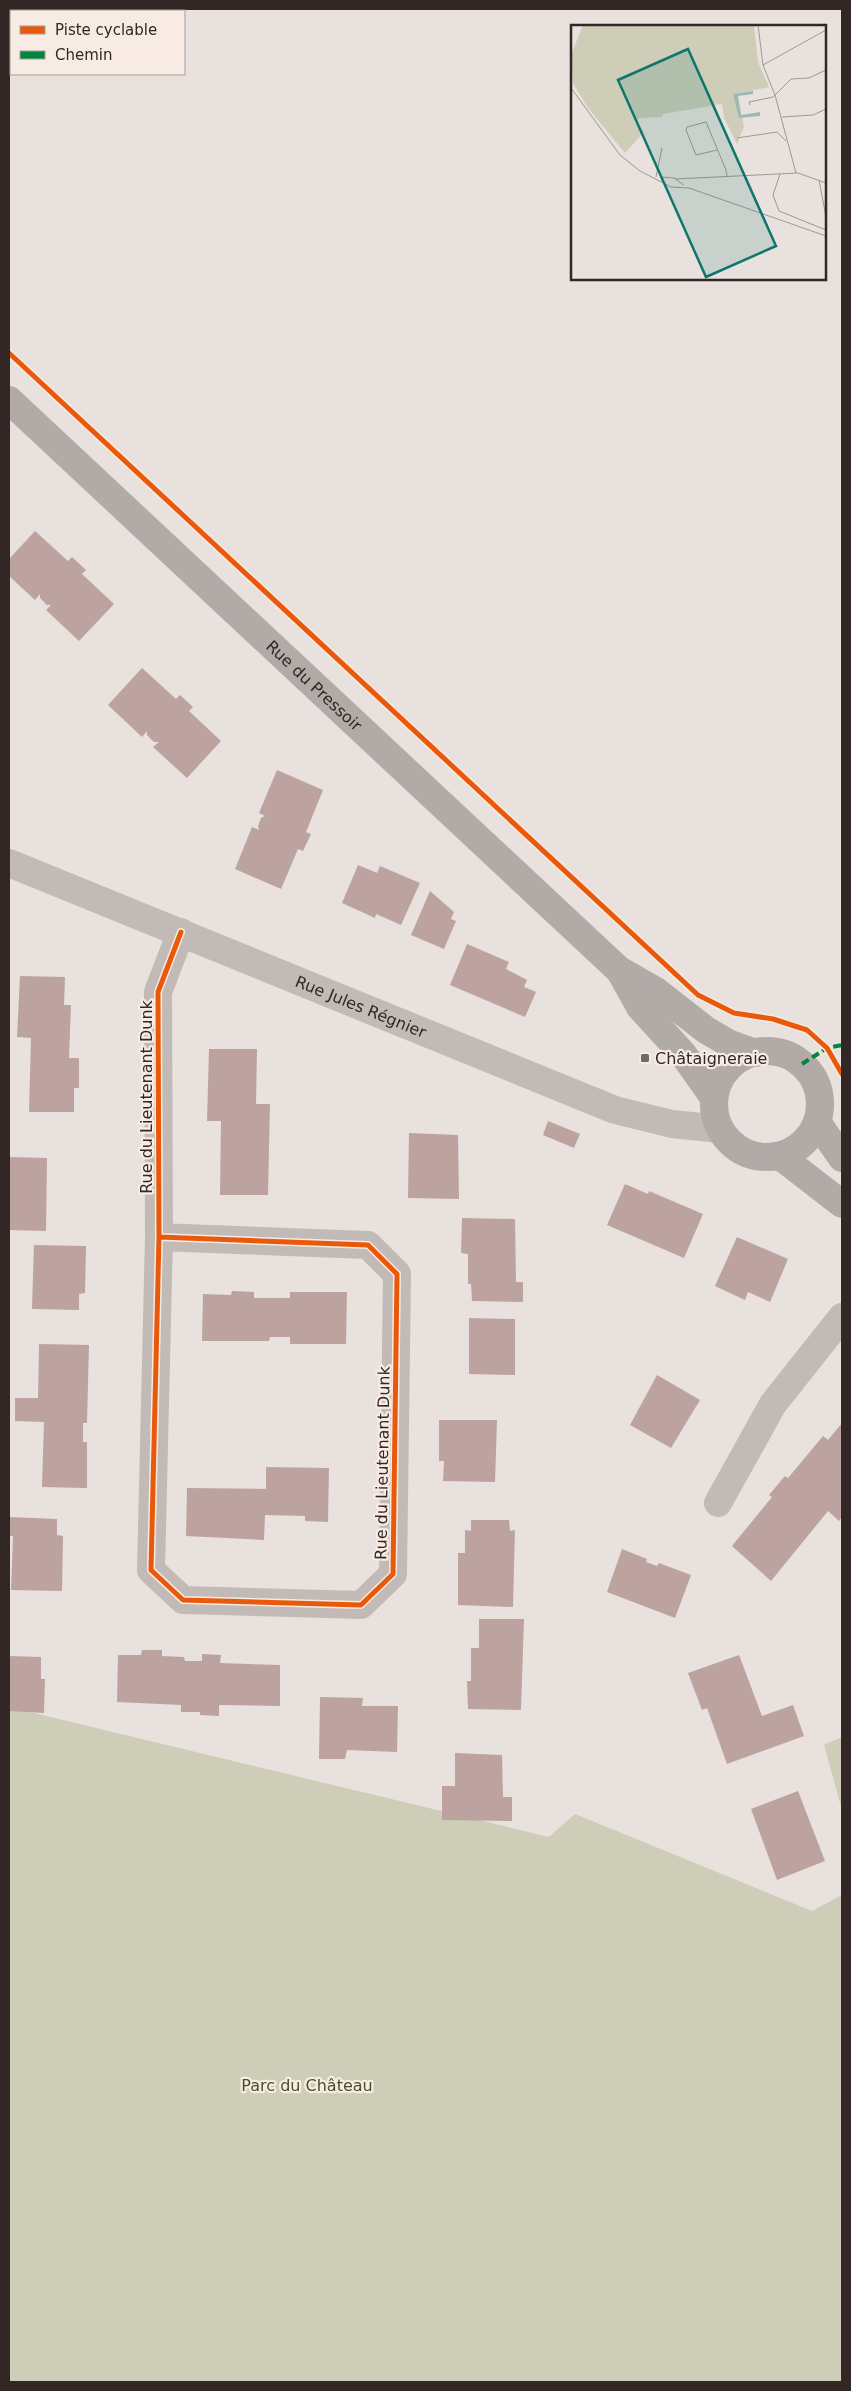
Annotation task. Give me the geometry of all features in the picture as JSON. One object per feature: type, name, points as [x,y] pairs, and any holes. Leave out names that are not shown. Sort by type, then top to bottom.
[{"type":"street","name":"Rue du Pressoir","points":[[9,400],[619,970],[656,991],[706,1030],[730,1044],[755,1053]]},
{"type":"street","name":"Rue Jules Régnier","points":[[9,863],[615,1110],[672,1124],[720,1129]]},
{"type":"street","name":"Rue du Lieutenant Dunk","points":[[159,1237],[368,1245],[397,1274],[392,1574],[361,1605],[183,1600],[151,1570],[159,1237],[158,992],[181,932]]},
{"type":"street","name":"Rue du Pressoir","points":[[619,970],[640,1007],[683,1054],[714,1098]]},
{"type":"street","points":[[772,1052],[788,1056],[802,1064],[812,1076],[818,1091],[817,1122],[809,1137],[796,1148],[780,1156],[762,1157],[745,1153],[730,1144],[720,1129],[714,1114],[714,1098],[718,1082],[740,1058],[755,1053],[772,1052]]},
{"type":"street","points":[[817,1122],[842,1158]]},
{"type":"street","points":[[780,1156],[842,1204]]},
{"type":"street","points":[[718,1503],[773,1404],[842,1316]]},
{"type":"green space","name":"Parc du Château","points":[[9,1707],[549,1837],[575,1814],[812,1911],[842,1895],[842,2382],[9,2382]]},
{"type":"green space","points":[[842,1737],[842,1810],[824,1745]]},
{"type":"building","points":[[35,531],[68,561],[72,557],[86,570],[82,574],[114,604],[79,641],[46,610],[51,605],[47,605],[40,598],[40,594],[35,600],[9,576],[9,559]]},
{"type":"building","points":[[142,668],[176,699],[180,695],[193,707],[189,711],[221,741],[187,778],[153,747],[159,742],[154,742],[147,735],[147,731],[142,737],[108,705]]},
{"type":"building","points":[[277,770],[323,790],[306,832],[311,834],[303,851],[298,849],[281,889],[235,869],[252,827],[259,830],[258,826],[261,818],[265,816],[259,813]]},
{"type":"building","points":[[358,865],[377,873],[380,866],[420,883],[401,925],[376,914],[375,918],[342,903]]},
{"type":"building","points":[[430,891],[454,912],[451,919],[456,921],[444,949],[411,935]]},
{"type":"building","points":[[467,944],[509,962],[506,969],[527,980],[524,987],[536,992],[525,1017],[450,985]]},
{"type":"building","points":[[20,976],[65,977],[64,1005],[71,1005],[69,1058],[79,1058],[79,1088],[74,1088],[74,1112],[29,1112],[31,1038],[17,1037]]},
{"type":"building","points":[[209,1049],[257,1049],[256,1104],[270,1104],[268,1195],[220,1195],[221,1121],[207,1121]]},
{"type":"building","points":[[548,1121],[580,1134],[574,1148],[543,1135]]},
{"type":"building","points":[[409,1133],[458,1135],[459,1199],[408,1198]]},
{"type":"building","points":[[9,1157],[47,1158],[46,1231],[9,1230]]},
{"type":"building","points":[[625,1184],[648,1194],[649,1191],[703,1214],[684,1258],[607,1225]]},
{"type":"building","points":[[462,1218],[515,1219],[516,1282],[523,1282],[523,1302],[472,1301],[471,1284],[468,1284],[468,1254],[461,1253]]},
{"type":"building","points":[[737,1237],[788,1259],[770,1302],[748,1292],[745,1300],[715,1286]]},
{"type":"building","points":[[34,1245],[86,1246],[85,1293],[79,1294],[79,1310],[32,1309]]},
{"type":"building","points":[[232,1291],[254,1292],[254,1298],[290,1298],[290,1292],[347,1292],[346,1344],[290,1344],[290,1337],[270,1337],[269,1341],[202,1341],[203,1294],[231,1295]]},
{"type":"building","points":[[469,1318],[515,1319],[515,1375],[469,1374]]},
{"type":"building","points":[[39,1344],[89,1345],[87,1423],[83,1423],[83,1442],[87,1442],[87,1488],[42,1487],[44,1422],[15,1421],[15,1398],[38,1398]]},
{"type":"building","points":[[657,1375],[700,1400],[671,1448],[630,1425]]},
{"type":"building","points":[[439,1420],[497,1420],[495,1482],[443,1481],[444,1461],[439,1461]]},
{"type":"building","points":[[842,1423],[842,1517],[839,1521],[828,1511],[771,1581],[732,1546],[772,1497],[769,1495],[785,1476],[788,1478],[823,1436],[828,1440]]},
{"type":"building","points":[[266,1467],[329,1468],[328,1522],[305,1521],[305,1516],[265,1515],[264,1540],[186,1536],[187,1488],[266,1489]]},
{"type":"building","points":[[9,1517],[57,1519],[57,1535],[63,1536],[62,1591],[11,1590],[13,1536],[9,1536]]},
{"type":"building","points":[[471,1520],[509,1520],[510,1531],[515,1530],[513,1607],[458,1605],[458,1553],[465,1553],[465,1530],[471,1531]]},
{"type":"building","points":[[622,1549],[647,1559],[646,1562],[657,1566],[659,1563],[691,1575],[675,1618],[607,1592]]},
{"type":"building","points":[[479,1619],[524,1619],[521,1710],[468,1709],[467,1681],[471,1681],[471,1648],[479,1648]]},
{"type":"building","points":[[142,1650],[162,1650],[162,1656],[184,1657],[185,1661],[202,1661],[202,1654],[221,1655],[220,1663],[280,1665],[280,1706],[219,1705],[219,1716],[200,1715],[200,1712],[181,1712],[181,1705],[117,1702],[118,1655],[141,1655]]},
{"type":"building","points":[[739,1655],[762,1716],[793,1705],[804,1736],[727,1764],[707,1708],[702,1710],[688,1673]]},
{"type":"building","points":[[9,1656],[41,1657],[41,1679],[45,1679],[44,1713],[9,1711]]},
{"type":"building","points":[[320,1697],[363,1698],[362,1706],[398,1706],[397,1752],[347,1750],[345,1759],[319,1759]]},
{"type":"building","points":[[455,1753],[502,1755],[503,1797],[512,1797],[512,1821],[442,1820],[442,1786],[455,1786]]},
{"type":"building","points":[[798,1791],[825,1861],[777,1880],[751,1809]]},
{"type":"marked path","points":[[802,1064],[827,1048],[842,1045]]},
{"type":"cycle path","points":[[9,353],[698,995],[734,1013],[773,1019],[807,1030],[827,1048],[842,1074]]},
{"type":"cycle path","points":[[159,1237],[368,1245],[397,1274],[393,1574],[361,1605],[183,1600],[151,1570],[159,1237],[158,992],[181,932]]},
{"type":"place","name":"Châtaigneraie","points":[[645,1058]]}]
